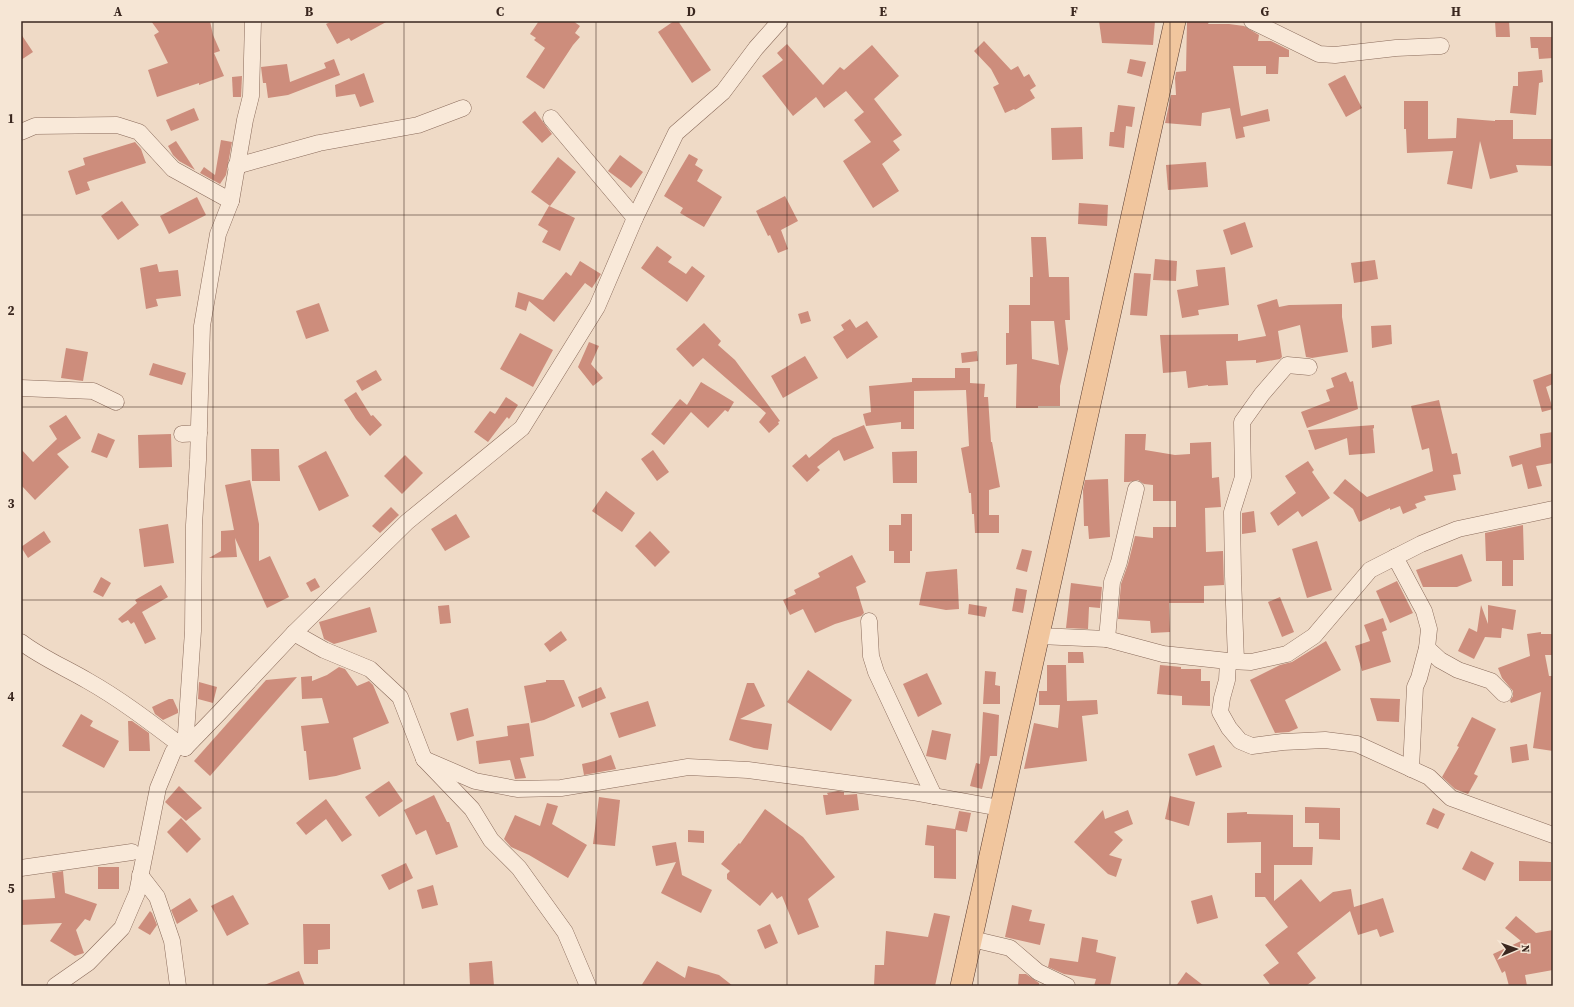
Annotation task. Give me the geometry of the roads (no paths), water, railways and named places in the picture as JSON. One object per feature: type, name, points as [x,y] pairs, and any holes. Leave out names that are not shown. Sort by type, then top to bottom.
[{"type":"main road","points":[[961,986],[1176,21]]},
{"type":"street","points":[[182,746],[193,630],[194,525],[199,433],[202,326],[218,234],[231,201],[236,166],[251,96],[253,21]]},
{"type":"street","points":[[55,986],[88,963],[122,928],[137,893],[158,788],[173,752],[219,714],[294,633],[407,522],[522,428],[597,307],[635,218],[676,133],[723,92],[756,48],[780,21]]},
{"type":"street","points":[[1252,21],[1319,54],[1335,55],[1396,48],[1441,46]]},
{"type":"street","points":[[236,166],[319,143],[418,125],[463,108]]},
{"type":"street","points":[[551,118],[635,218]]},
{"type":"street","points":[[21,132],[35,126],[117,125],[139,132],[173,169],[231,201]]},
{"type":"street","points":[[1309,367],[1287,365],[1262,394],[1242,422],[1243,477],[1232,512],[1232,661],[1222,698],[1220,712],[1229,728],[1240,741],[1252,746],[1283,742],[1325,740],[1357,744],[1429,777],[1451,798],[1553,835]]},
{"type":"street","points":[[21,388],[93,391],[116,402]]},
{"type":"street","points":[[182,434],[199,433]]},
{"type":"street","points":[[1107,639],[1112,582],[1119,562],[1136,489]]},
{"type":"street","points":[[1039,636],[1107,639],[1163,654],[1232,661],[1251,662],[1287,654],[1314,636],[1370,570],[1395,557],[1458,529],[1553,509]]},
{"type":"street","points":[[1395,557],[1424,611],[1428,629],[1427,648],[1415,687],[1411,769]]},
{"type":"street","points":[[869,621],[870,656],[934,796]]},
{"type":"street","points":[[294,633],[324,650],[370,669],[400,697],[424,759],[472,809],[490,840],[519,868],[565,932],[588,986]]},
{"type":"street","points":[[21,642],[33,651],[89,681],[147,720],[182,746]]},
{"type":"street","points":[[1427,648],[1440,660],[1458,670],[1491,681],[1504,694]]},
{"type":"street","points":[[424,759],[475,780],[517,789],[560,788],[688,767],[748,770],[912,792],[1000,808]]},
{"type":"street","points":[[21,868],[132,852]]},
{"type":"street","points":[[140,875],[157,897],[172,941],[178,986]]},
{"type":"street","points":[[972,938],[1010,948],[1038,972],[1067,986]]}]
